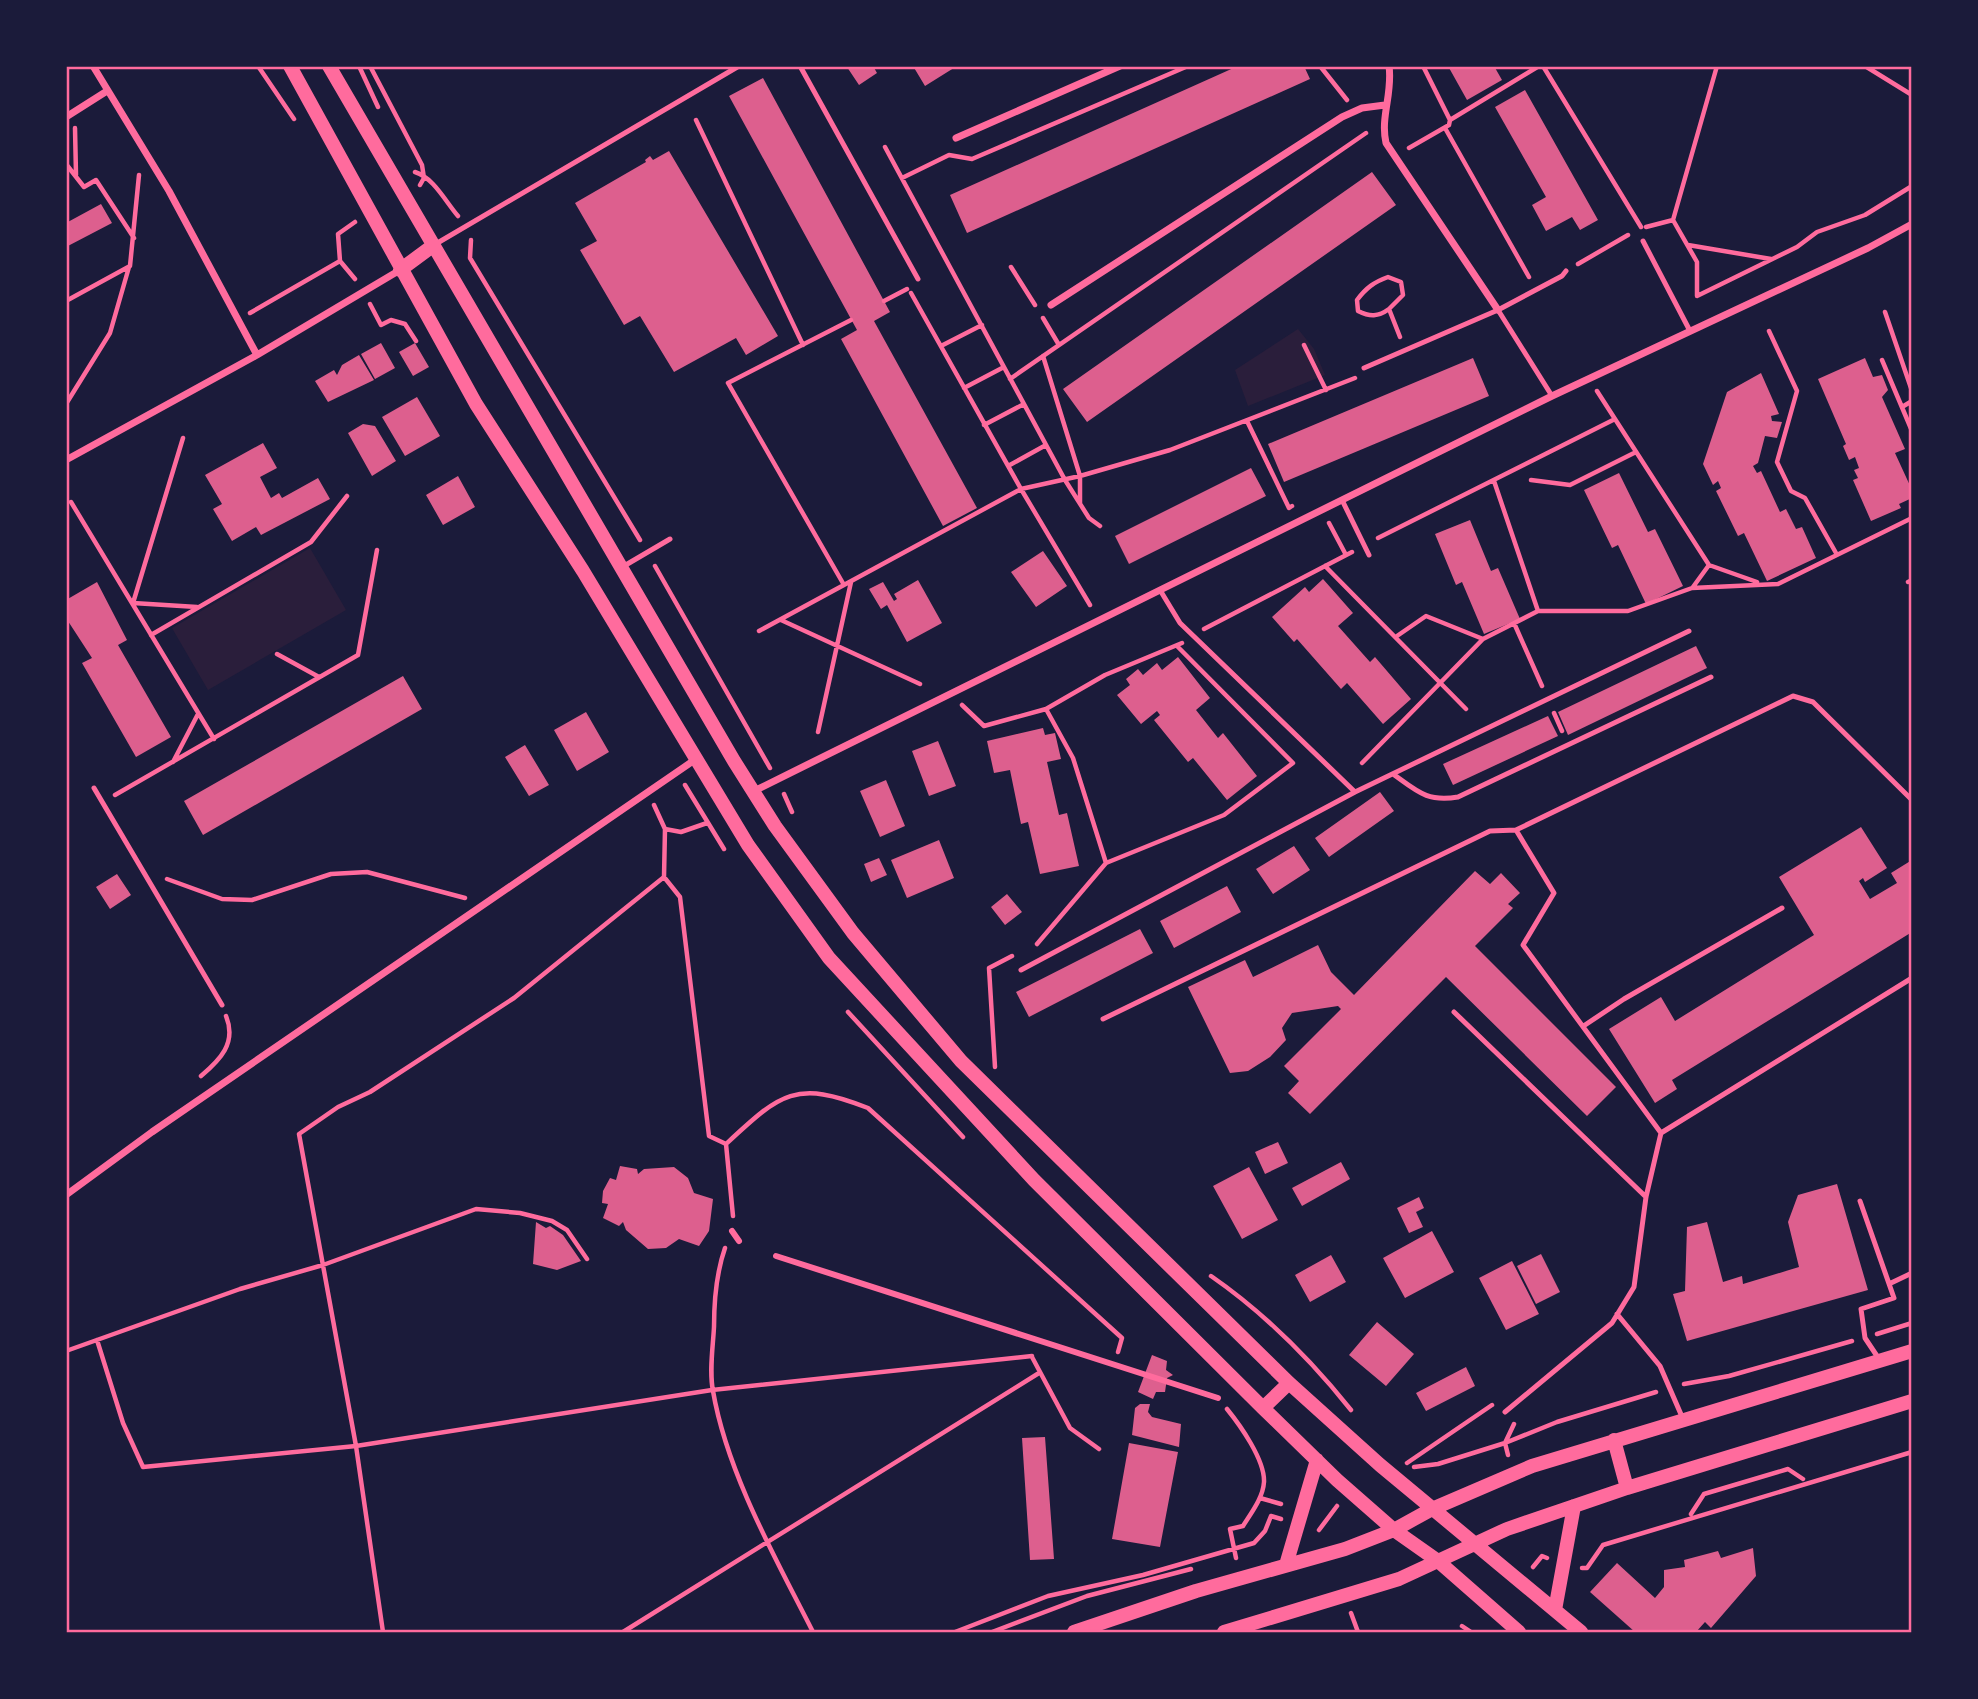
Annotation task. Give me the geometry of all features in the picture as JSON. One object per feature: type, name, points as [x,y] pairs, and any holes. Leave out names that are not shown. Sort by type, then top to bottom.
[{"type":"main road","points":[[290,66],[476,404],[748,845],[829,958],[1034,1180],[1263,1408],[1394,1530],[1438,1561],[1519,1633]]},
{"type":"main road","points":[[329,66],[753,791],[775,826],[853,933],[961,1061],[1289,1383],[1380,1465],[1522,1581],[1577,1631]]},
{"type":"main road","points":[[400,270],[434,245]]},
{"type":"main road","points":[[1074,1633],[1286,1565],[1345,1549],[1394,1530],[1432,1509],[1513,1473],[1912,1351]]},
{"type":"main road","points":[[1263,1408],[1289,1383]]},
{"type":"main road","points":[[1224,1633],[1369,1589],[1507,1529],[1627,1488],[1912,1401]]},
{"type":"main road","points":[[1614,1440],[1627,1488]]},
{"type":"main road","points":[[1286,1565],[1317,1460]]},
{"type":"main road","points":[[1555,1610],[1574,1506]]},
{"type":"street","points":[[93,66],[141,146],[257,355]]},
{"type":"street","points":[[956,138],[1120,66]]},
{"type":"street","points":[[1389,66],[1390,82],[1382,128],[1393,158],[1498,310]]},
{"type":"street","points":[[66,117],[107,91]]},
{"type":"street","points":[[1051,305],[1342,117],[1362,108],[1385,105]]},
{"type":"street","points":[[753,791],[1552,396],[1882,241],[1912,223]]},
{"type":"street","points":[[66,460],[257,355],[400,270]]},
{"type":"street","points":[[66,1195],[152,1132],[696,759]]},
{"type":"street","points":[[732,1231],[739,1241]]},
{"type":"street","points":[[776,1256],[1218,1398]]},
{"type":"lane","points":[[434,245],[739,66]]},
{"type":"lane","points":[[800,66],[918,279]]},
{"type":"lane","points":[[1643,241],[1690,331]]},
{"type":"lane","points":[[1364,368],[1498,310],[1562,276],[1566,271]]},
{"type":"lane","points":[[1498,310],[1552,396]]},
{"type":"lane","points":[[1342,500],[1369,555]]},
{"type":"lane","points":[[621,568],[670,539]]},
{"type":"lane","points":[[1160,590],[1180,622],[1355,792]]},
{"type":"lane","points":[[1021,970],[1355,792],[1689,631]]},
{"type":"lane","points":[[1394,774],[1422,795],[1438,800],[1458,797],[1711,677]]},
{"type":"lane","points":[[1103,1019],[1490,831],[1516,830],[1793,696],[1813,702],[1912,800]]},
{"type":"lane","points":[[94,788],[222,1006]]},
{"type":"lane","points":[[1516,830],[1554,893],[1524,945],[1585,1025],[1661,1133]]},
{"type":"lane","points":[[1585,1025],[1624,999],[1782,908]]},
{"type":"lane","points":[[1505,1412],[1612,1323],[1634,1287],[1646,1197],[1661,1133],[1912,978]]},
{"type":"lane","points":[[1454,1012],[1646,1197]]},
{"type":"lane","points":[[1860,1201],[1891,1283],[1894,1298],[1861,1309],[1865,1338],[1881,1362]]},
{"type":"lane","points":[[1891,1283],[1912,1273]]},
{"type":"lane","points":[[1617,1314],[1660,1366],[1683,1419]]},
{"type":"path","points":[[258,66],[297,122]]},
{"type":"path","points":[[902,178],[949,155],[972,159],[1188,66]]},
{"type":"path","points":[[1423,66],[1450,120]]},
{"type":"path","points":[[1393,158],[1445,128],[1450,120],[1541,66],[1641,228]]},
{"type":"path","points":[[1717,66],[1672,220],[1697,262],[1697,296],[1772,260],[1817,232],[1865,215],[1912,186]]},
{"type":"path","points":[[1865,66],[1912,95]]},
{"type":"path","points":[[75,111],[76,176]]},
{"type":"path","points":[[696,120],[803,345]]},
{"type":"path","points":[[1445,128],[1536,290]]},
{"type":"path","points":[[1010,379],[1366,133]]},
{"type":"path","points":[[66,404],[110,333],[130,266],[141,146]]},
{"type":"path","points":[[885,147],[1065,480],[1089,518],[1100,527]]},
{"type":"path","points":[[66,164],[84,187],[96,180],[134,239]]},
{"type":"path","points":[[413,171],[429,177],[473,243],[470,258],[647,553],[800,824]]},
{"type":"path","points":[[238,320],[340,261],[338,234],[351,224],[348,218]]},
{"type":"path","points":[[1566,271],[1641,228],[1672,220]]},
{"type":"path","points":[[1688,246],[1772,260]]},
{"type":"path","points":[[66,301],[130,266]]},
{"type":"path","points":[[1388,276],[1395,278],[1404,288],[1403,295],[1389,309],[1374,316],[1366,315],[1358,311],[1357,300],[1369,285],[1388,276]]},
{"type":"path","points":[[918,279],[905,283],[984,425],[1090,605]]},
{"type":"path","points":[[884,301],[908,288]]},
{"type":"path","points":[[1389,309],[1406,351]]},
{"type":"path","points":[[1885,312],[1912,391]]},
{"type":"path","points":[[844,585],[728,383],[851,320]]},
{"type":"path","points":[[941,346],[982,325]]},
{"type":"path","points":[[1769,331],[1797,391],[1777,462],[1791,491],[1805,498],[1836,553]]},
{"type":"path","points":[[1304,345],[1326,390]]},
{"type":"path","points":[[1043,356],[1080,476],[1080,503]]},
{"type":"path","points":[[1882,360],[1912,431]]},
{"type":"path","points":[[964,388],[1004,368]]},
{"type":"path","points":[[759,631],[1021,489],[1065,480],[1170,450],[1353,379]]},
{"type":"path","points":[[1902,407],[1912,401]]},
{"type":"path","points":[[984,425],[1024,404]]},
{"type":"path","points":[[1615,419],[1709,565],[1761,584]]},
{"type":"path","points":[[1247,421],[1289,508],[1296,504],[1310,533],[1330,523],[1346,555]]},
{"type":"path","points":[[133,603],[183,438]]},
{"type":"path","points":[[1008,466],[1046,445]]},
{"type":"path","points":[[1531,480],[1570,485],[1636,452]]},
{"type":"path","points":[[1494,481],[1538,611]]},
{"type":"path","points":[[151,635],[311,542],[347,496]]},
{"type":"path","points":[[71,502],[214,739]]},
{"type":"path","points":[[1362,764],[1483,639],[1538,611],[1628,611],[1692,588],[1778,584],[1836,553],[1912,518]]},
{"type":"path","points":[[103,802],[358,655],[377,550]]},
{"type":"path","points":[[1692,588],[1709,565]]},
{"type":"path","points":[[1325,566],[1442,681],[1466,709]]},
{"type":"path","points":[[818,732],[851,581]]},
{"type":"path","points":[[133,603],[197,607]]},
{"type":"path","points":[[1397,636],[1426,616],[1483,639]]},
{"type":"path","points":[[780,620],[920,684]]},
{"type":"path","points":[[1514,623],[1535,671]]},
{"type":"path","points":[[986,1062],[995,1071],[989,968],[1037,944],[1105,863],[1224,815],[1293,763],[1177,646]]},
{"type":"path","points":[[277,654],[319,677]]},
{"type":"path","points":[[953,691],[984,726],[1046,709],[1073,758],[1105,863]]},
{"type":"path","points":[[1548,699],[1568,744]]},
{"type":"path","points":[[173,762],[199,713]]},
{"type":"path","points":[[775,826],[792,813]]},
{"type":"path","points":[[707,823],[681,832],[665,829],[664,877],[680,897],[709,1136],[726,1144]]},
{"type":"path","points":[[142,870],[222,899],[252,901],[331,874],[367,872],[483,903]]},
{"type":"path","points":[[383,1633],[356,1446],[299,1134],[338,1107],[370,1092],[514,998],[664,877]]},
{"type":"path","points":[[1037,944],[1046,957]]},
{"type":"path","points":[[195,1081],[223,1059],[230,1037],[229,1022],[222,1006]]},
{"type":"path","points":[[726,1144],[766,1107],[785,1097],[806,1091],[868,1108],[1122,1338],[1114,1363]]},
{"type":"path","points":[[726,1144],[732,1189],[732,1231],[717,1277],[712,1390],[731,1450],[767,1543],[813,1633]]},
{"type":"path","points":[[66,1351],[240,1289],[323,1265],[476,1209],[520,1213],[552,1221],[567,1230],[587,1259]]},
{"type":"path","points":[[1204,1272],[1243,1298],[1331,1385],[1354,1414]]},
{"type":"path","points":[[1380,1465],[1392,1453],[1410,1467],[1438,1465],[1557,1422],[1671,1387],[1728,1376],[1912,1323]]},
{"type":"path","points":[[1035,1339],[1032,1357],[1070,1428],[1099,1449]]},
{"type":"path","points":[[97,1340],[123,1423],[143,1467],[356,1446],[712,1390],[1032,1357]]},
{"type":"path","points":[[623,1633],[1039,1373]]},
{"type":"path","points":[[1407,1464],[1495,1404]]},
{"type":"path","points":[[1513,1473],[1504,1443],[1517,1418]]},
{"type":"path","points":[[1522,1581],[1542,1556],[1587,1568],[1603,1545],[1912,1452]]},
{"type":"path","points":[[1691,1514],[1703,1494],[1788,1469],[1803,1479]]},
{"type":"path","points":[[1318,1530],[1350,1491]]},
{"type":"path","points":[[1226,1560],[1238,1557],[1230,1529],[1243,1526],[1259,1498],[1281,1504]]},
{"type":"path","points":[[955,1633],[1048,1597],[1143,1575],[1254,1543],[1265,1531],[1271,1516]]},
{"type":"path","points":[[992,1633],[1087,1596],[1200,1567]]},
{"type":"path","points":[[1462,1626],[1471,1633]]},
{"type":"shaded area","points":[[1298,329],[1314,349],[1325,375],[1248,406],[1235,370]]},
{"type":"shaded area","points":[[310,548],[346,610],[208,690],[172,628]]},
{"type":"building","points":[[873,66],[877,73],[859,85],[847,67]]},
{"type":"building","points":[[913,66],[957,66],[925,86]]},
{"type":"building","points":[[1238,66],[1304,66],[1310,79],[967,233],[950,195]]},
{"type":"building","points":[[1448,66],[1494,66],[1502,80],[1467,100]]},
{"type":"building","points":[[763,78],[890,312],[874,321],[977,508],[943,526],[841,339],[857,330],[729,96]]},
{"type":"building","points":[[1525,90],[1598,220],[1580,230],[1572,217],[1546,231],[1532,205],[1546,197],[1495,107]]},
{"type":"building","points":[[669,151],[778,336],[746,355],[736,338],[674,372],[640,316],[624,325],[580,250],[597,241],[575,203],[646,162],[650,156],[653,160]]},
{"type":"building","points":[[1372,172],[1396,205],[1087,422],[1063,389]]},
{"type":"building","points":[[101,204],[112,223],[66,247],[66,223]]},
{"type":"building","points":[[381,343],[395,368],[375,379],[361,354]]},
{"type":"building","points":[[415,343],[429,367],[413,376],[399,352]]},
{"type":"building","points":[[359,355],[374,380],[328,402],[315,381],[334,370],[337,375],[342,365]]},
{"type":"building","points":[[1473,358],[1489,396],[1284,482],[1268,444]]},
{"type":"building","points":[[1865,358],[1873,377],[1882,375],[1888,390],[1882,397],[1905,449],[1895,453],[1912,490],[1912,498],[1899,504],[1901,508],[1871,521],[1853,480],[1858,478],[1854,470],[1859,468],[1855,457],[1849,460],[1843,446],[1846,444],[1818,379]]},
{"type":"building","points":[[1761,373],[1779,414],[1771,416],[1772,421],[1782,422],[1777,438],[1765,436],[1758,463],[1753,466],[1757,473],[1761,471],[1780,512],[1786,509],[1796,529],[1802,527],[1816,558],[1767,581],[1744,533],[1738,536],[1716,491],[1721,488],[1718,481],[1713,485],[1703,464],[1727,392]]},
{"type":"building","points":[[417,397],[440,436],[405,456],[382,417]]},
{"type":"building","points":[[363,424],[375,426],[396,461],[372,476],[348,433]]},
{"type":"building","points":[[263,443],[277,468],[260,477],[271,498],[279,493],[282,498],[318,478],[330,499],[261,535],[256,527],[232,541],[213,509],[222,504],[205,475]]},
{"type":"building","points":[[1251,468],[1266,496],[1129,564],[1115,536]]},
{"type":"building","points":[[1619,473],[1648,532],[1655,529],[1683,586],[1646,604],[1618,545],[1612,548],[1584,490]]},
{"type":"building","points":[[458,476],[475,507],[443,525],[426,495]]},
{"type":"building","points":[[1470,520],[1491,571],[1498,568],[1520,619],[1484,634],[1462,582],[1456,585],[1435,534]]},
{"type":"building","points":[[1043,551],[1067,586],[1036,607],[1011,572]]},
{"type":"building","points":[[1323,579],[1353,613],[1338,626],[1370,662],[1375,657],[1411,699],[1383,724],[1347,683],[1341,689],[1297,639],[1294,642],[1272,617],[1305,587],[1309,592]]},
{"type":"building","points":[[918,580],[942,623],[907,642],[887,605],[881,609],[869,589],[883,582],[894,601],[897,599],[894,594]]},
{"type":"building","points":[[97,582],[127,640],[118,645],[171,737],[136,757],[82,663],[92,658],[66,618],[66,600]]},
{"type":"building","points":[[1696,646],[1707,668],[1568,735],[1558,712]]},
{"type":"building","points":[[1178,657],[1210,698],[1196,710],[1218,738],[1223,733],[1257,776],[1227,800],[1193,758],[1188,762],[1154,720],[1160,715],[1157,711],[1141,724],[1117,695],[1130,685],[1126,679],[1138,669],[1143,675],[1157,663],[1162,670]]},
{"type":"building","points":[[403,676],[422,709],[203,835],[184,801]]},
{"type":"building","points":[[586,712],[609,752],[577,771],[554,730]]},
{"type":"building","points":[[1548,716],[1558,736],[1453,785],[1443,764]]},
{"type":"building","points":[[1043,728],[1045,735],[1055,733],[1061,759],[1047,762],[1059,815],[1067,813],[1079,866],[1040,874],[1028,822],[1021,824],[1010,770],[994,773],[987,741]]},
{"type":"building","points":[[938,741],[956,786],[929,796],[912,751]]},
{"type":"building","points":[[525,745],[549,785],[529,796],[505,757]]},
{"type":"building","points":[[886,780],[905,826],[880,837],[860,791]]},
{"type":"building","points":[[1380,792],[1394,811],[1329,857],[1315,838]]},
{"type":"building","points":[[1861,827],[1887,868],[1865,882],[1863,878],[1859,881],[1870,899],[1897,883],[1891,873],[1912,860],[1912,932],[1672,1080],[1677,1089],[1655,1103],[1609,1029],[1661,997],[1675,1021],[1814,935],[1779,877]]},
{"type":"building","points":[[939,840],[954,878],[907,898],[891,860]]},
{"type":"building","points":[[1294,846],[1310,870],[1273,894],[1256,869]]},
{"type":"building","points":[[879,858],[887,875],[871,882],[864,864]]},
{"type":"building","points":[[1475,871],[1490,884],[1501,873],[1520,893],[1508,904],[1513,908],[1475,946],[1616,1087],[1587,1116],[1446,977],[1310,1114],[1288,1093],[1299,1081],[1284,1066],[1341,1009],[1338,1006],[1292,1013],[1282,1028],[1286,1040],[1270,1057],[1248,1071],[1230,1073],[1188,987],[1245,960],[1253,977],[1318,945],[1331,972],[1354,995]]},
{"type":"building","points":[[117,874],[131,895],[110,909],[96,887]]},
{"type":"building","points":[[1227,886],[1241,912],[1174,948],[1160,921]]},
{"type":"building","points":[[1007,894],[1022,912],[1005,925],[991,907]]},
{"type":"building","points":[[1140,929],[1153,953],[1029,1017],[1016,992]]},
{"type":"building","points":[[1278,1142],[1288,1163],[1265,1174],[1255,1152]]},
{"type":"building","points":[[1341,1162],[1350,1179],[1302,1206],[1292,1188]]},
{"type":"building","points":[[620,1166],[637,1169],[638,1174],[644,1169],[674,1167],[688,1178],[694,1193],[713,1199],[709,1231],[699,1246],[679,1239],[666,1248],[648,1249],[626,1230],[623,1222],[619,1226],[603,1218],[608,1204],[602,1203],[603,1191],[610,1178],[616,1180]]},
{"type":"building","points":[[1249,1167],[1278,1220],[1242,1239],[1213,1186]]},
{"type":"building","points":[[1837,1184],[1868,1290],[1687,1341],[1673,1294],[1685,1291],[1687,1227],[1707,1222],[1723,1282],[1742,1276],[1743,1284],[1799,1267],[1788,1222],[1798,1195]]},
{"type":"building","points":[[1419,1197],[1424,1208],[1416,1212],[1423,1227],[1409,1233],[1397,1208]]},
{"type":"building","points":[[536,1222],[546,1228],[550,1226],[563,1235],[581,1261],[557,1270],[533,1264]]},
{"type":"building","points":[[1432,1231],[1454,1272],[1405,1298],[1383,1258]]},
{"type":"building","points":[[1541,1254],[1560,1292],[1536,1304],[1517,1266]]},
{"type":"building","points":[[1331,1255],[1346,1282],[1310,1302],[1295,1275]]},
{"type":"building","points":[[1512,1261],[1539,1314],[1506,1330],[1479,1278]]},
{"type":"building","points":[[1377,1322],[1414,1354],[1386,1386],[1349,1355]]},
{"type":"building","points":[[1152,1355],[1167,1361],[1166,1370],[1173,1375],[1167,1378],[1165,1392],[1156,1392],[1153,1399],[1138,1392]]},
{"type":"building","points":[[1466,1367],[1475,1386],[1426,1411],[1416,1393]]},
{"type":"building","points":[[1140,1404],[1150,1404],[1148,1412],[1152,1417],[1181,1424],[1179,1447],[1132,1435],[1135,1408]]},
{"type":"building","points":[[1045,1437],[1054,1559],[1030,1560],[1022,1438]]},
{"type":"building","points":[[1129,1443],[1178,1452],[1160,1547],[1112,1539]]},
{"type":"building","points":[[1753,1548],[1756,1576],[1711,1628],[1705,1622],[1696,1632],[1635,1632],[1590,1592],[1617,1563],[1655,1598],[1664,1587],[1664,1570],[1685,1567],[1684,1560],[1718,1551],[1721,1558]]}]
